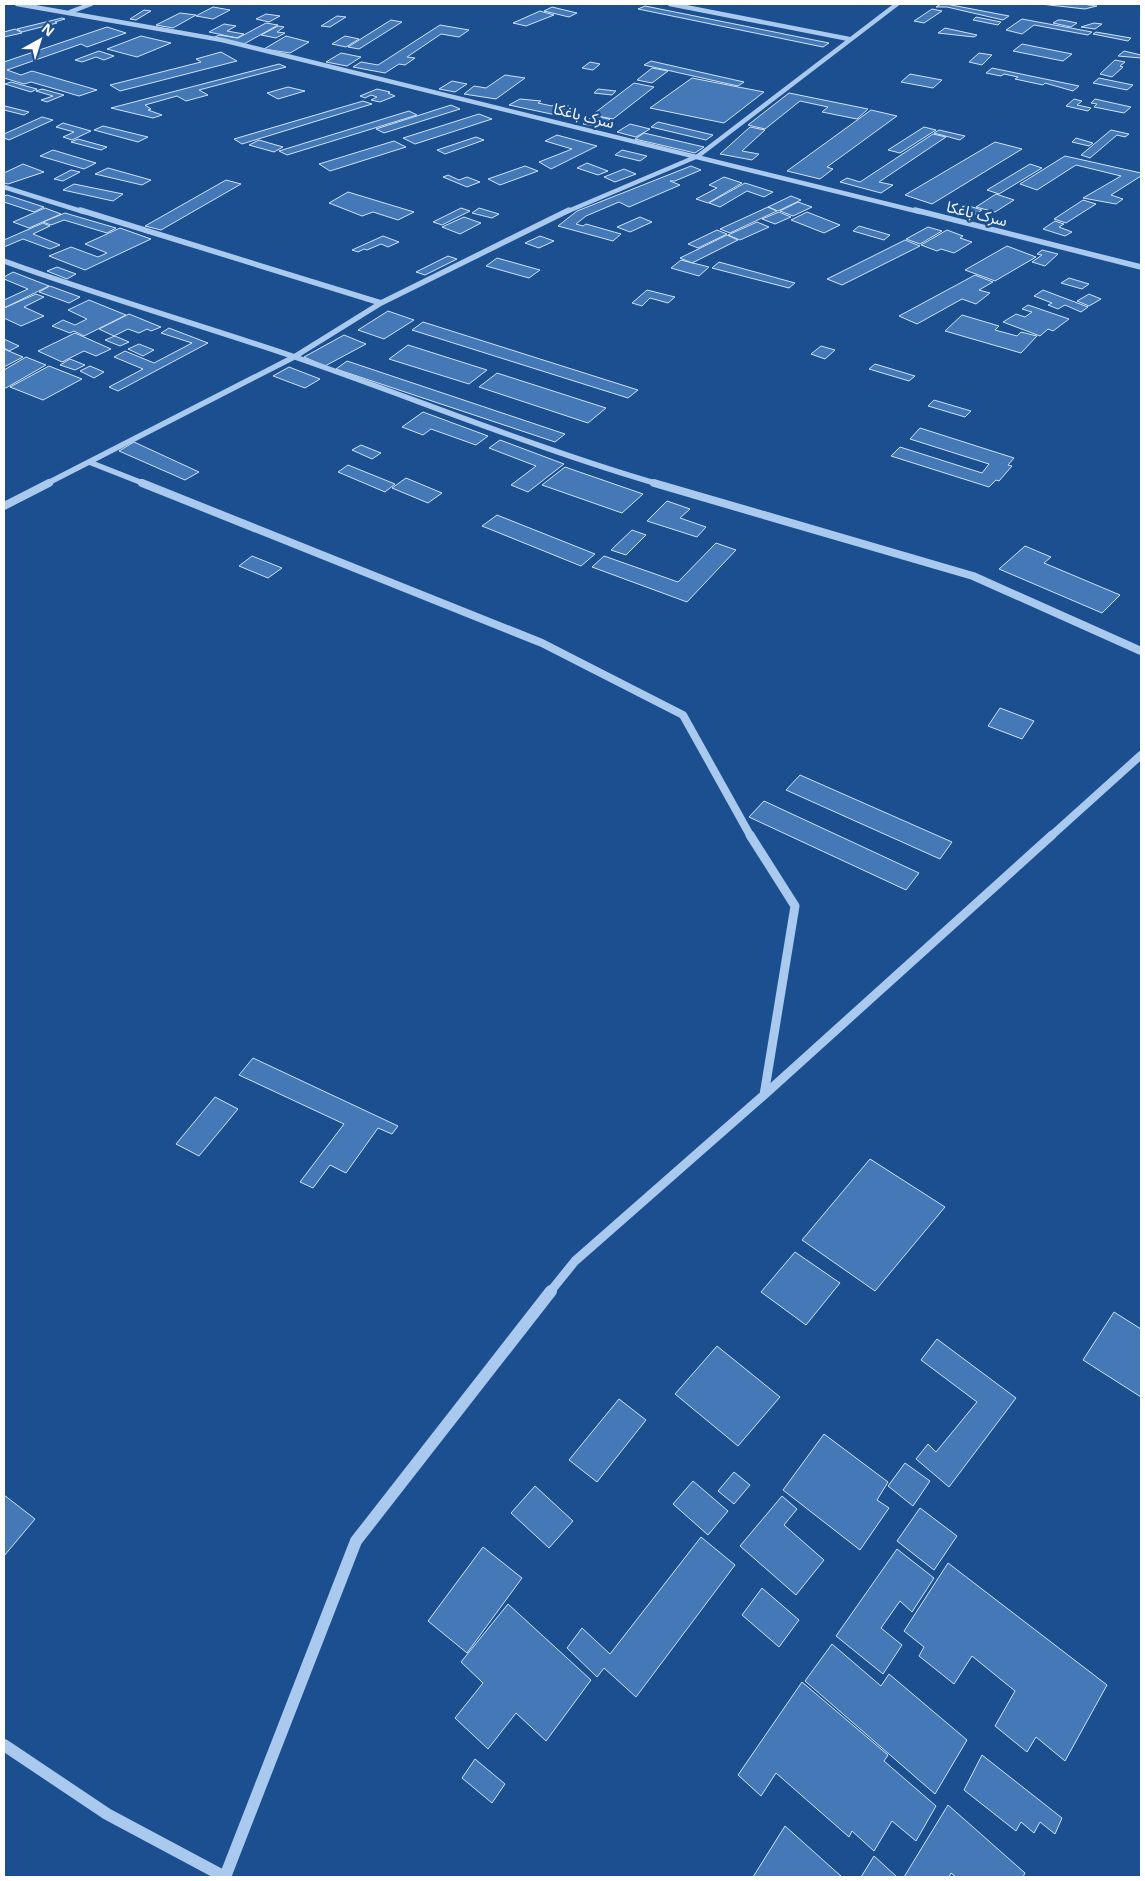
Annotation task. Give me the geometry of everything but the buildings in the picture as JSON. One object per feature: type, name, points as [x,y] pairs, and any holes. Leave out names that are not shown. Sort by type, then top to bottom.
[{"type":"street","name":"سرک باغکا","points":[[17,4],[222,40],[698,156],[1141,267]]},
{"type":"street","points":[[70,12],[91,4]]},
{"type":"street","points":[[670,4],[849,40]]},
{"type":"street","points":[[4,506],[294,357],[381,303],[551,218],[698,156],[898,4]]},
{"type":"street","points":[[4,187],[381,303]]},
{"type":"street","points":[[4,261],[92,292],[294,357],[589,464],[973,576],[1141,651]]},
{"type":"street","points":[[89,462],[542,643],[683,715],[756,846],[795,906],[764,1095]]},
{"type":"street","points":[[4,1745],[107,1814],[225,1877],[356,1541],[575,1260],[764,1095],[1141,755]]}]
